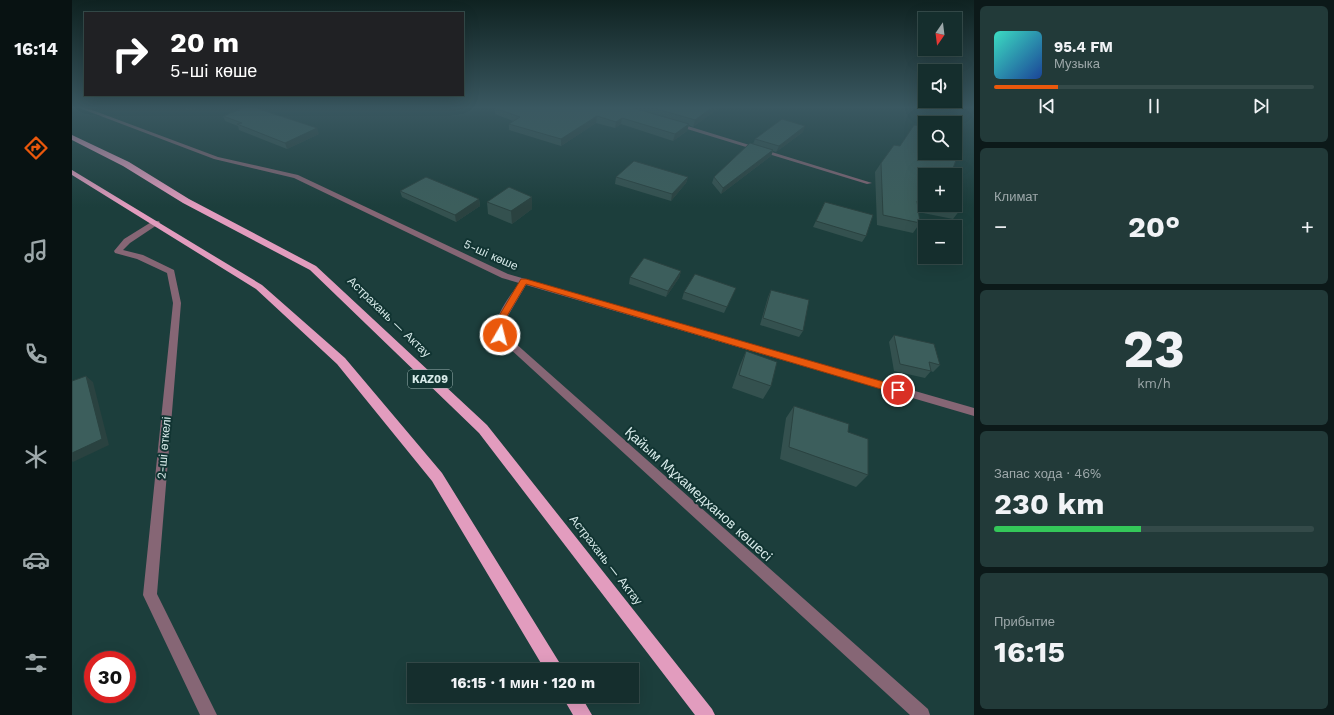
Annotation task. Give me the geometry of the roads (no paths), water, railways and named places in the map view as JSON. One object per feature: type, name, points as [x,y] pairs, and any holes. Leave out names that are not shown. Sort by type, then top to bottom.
[{"type":"highway","name":"Астрахань — Актау","points":[[79,140],[126,164],[186,201],[313,268],[482,429],[706,715]]},
{"type":"highway","points":[[72,172],[259,287],[341,360],[437,477],[551,663]]},
{"type":"highway","points":[[575,703],[583,715]]},
{"type":"street","name":"5-шi көше","points":[[170,140],[216,158],[296,176],[505,276],[974,412]]},
{"type":"street","points":[[730,140],[869,183]]},
{"type":"street","name":"2-ші өткелі","points":[[156,223],[127,241],[118,251],[140,257],[171,272],[177,303],[150,595],[209,715]]},
{"type":"street","name":"Қайым Мұхамедханов көшесi","points":[[524,281],[500,321],[500,335],[922,715]]}]
